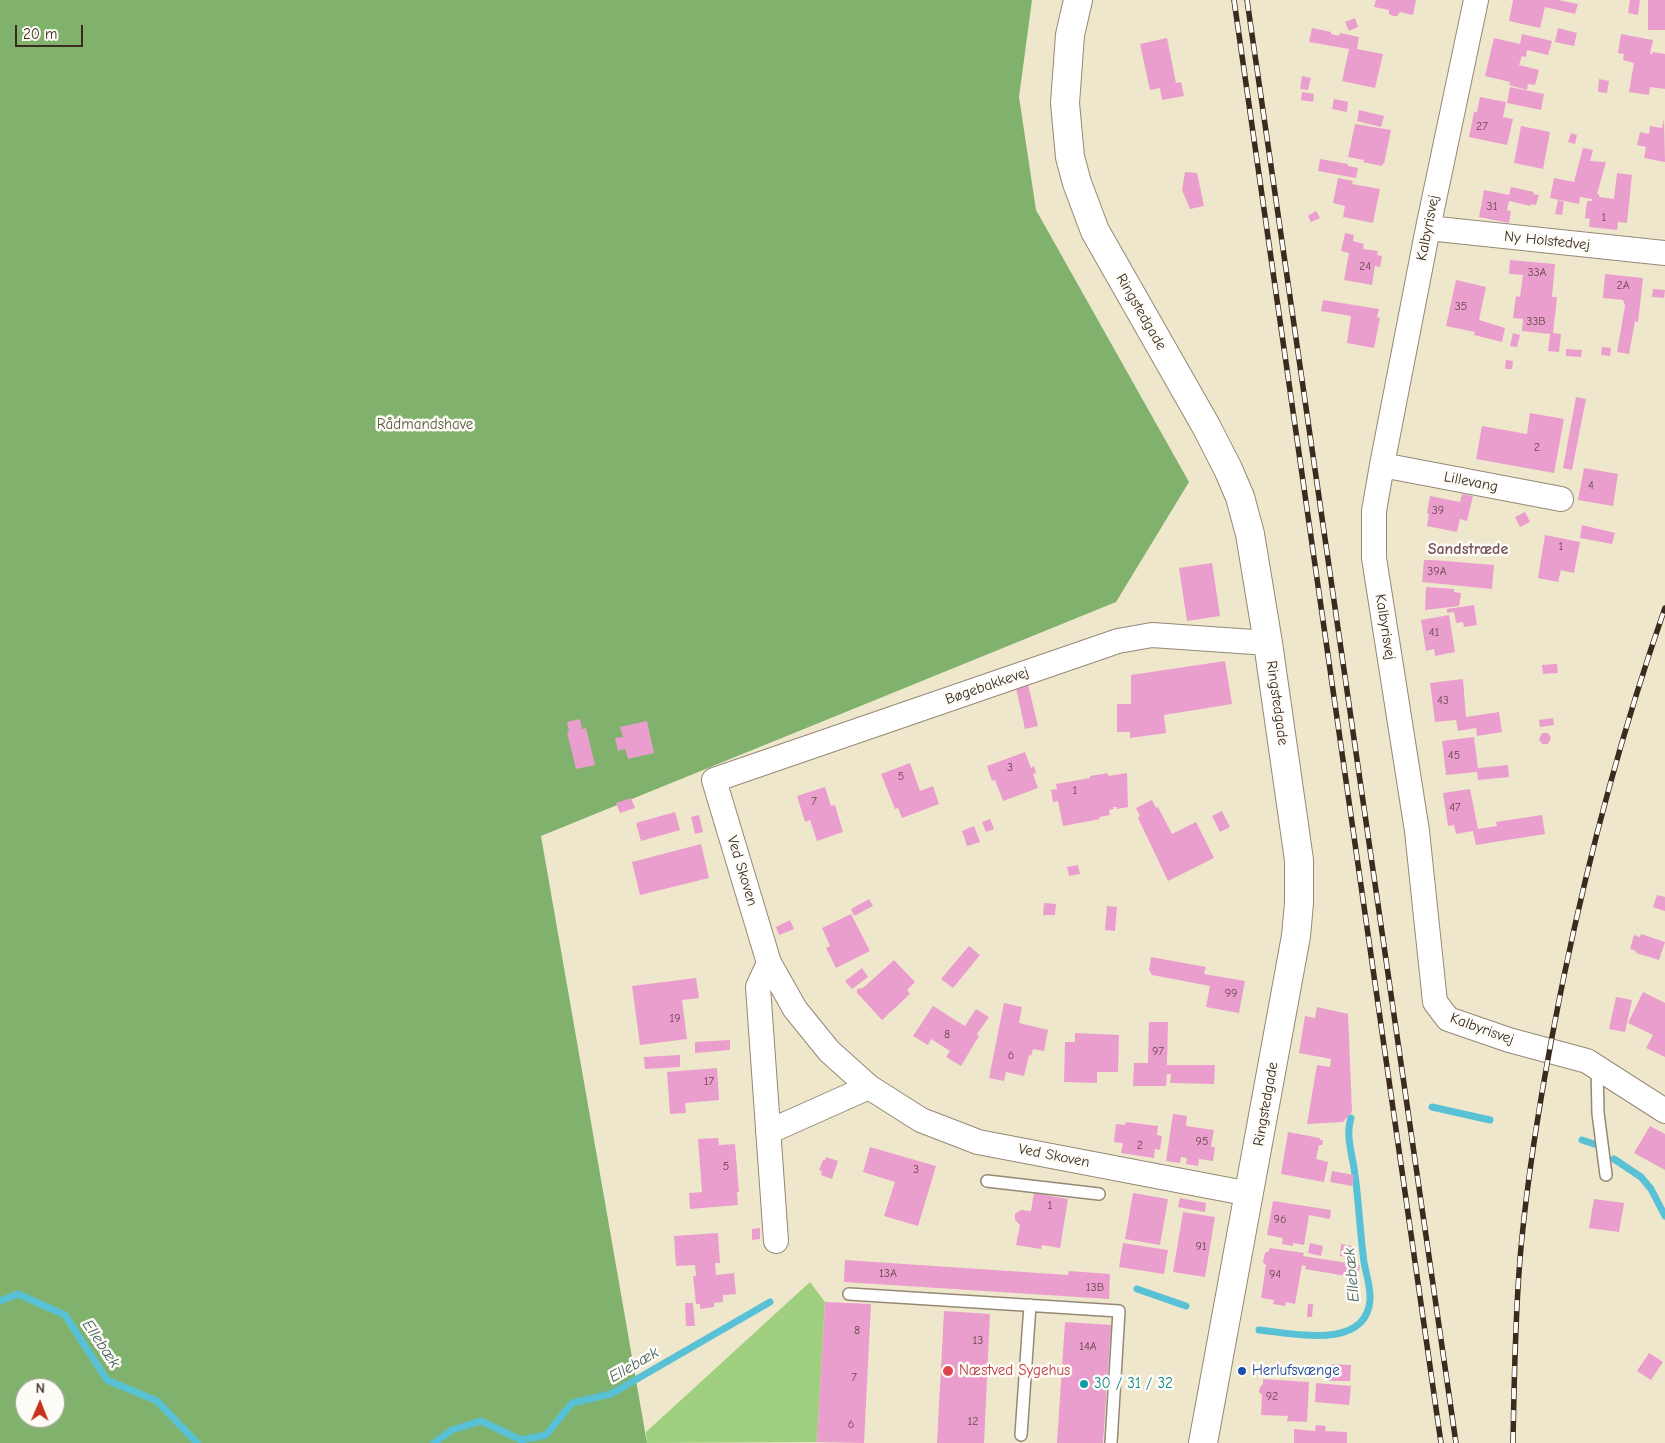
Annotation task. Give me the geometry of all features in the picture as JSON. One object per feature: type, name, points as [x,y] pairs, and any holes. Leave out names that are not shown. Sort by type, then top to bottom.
[{"type":"street","name":"Ringstedgade","points":[[1078,0],[1070,35],[1065,102],[1070,157],[1077,183],[1095,231],[1206,426],[1240,497],[1250,534],[1268,643],[1299,860],[1299,903],[1296,936],[1203,1443]]},
{"type":"street","name":"Kalbyrisvej","points":[[1476,0],[1428,228],[1374,511],[1374,558],[1417,831],[1435,1002],[1448,1019],[1508,1040],[1587,1061],[1665,1111]]},
{"type":"street","name":"Ny Holstedvej","points":[[1428,228],[1665,253]]},
{"type":"street","name":"Lillevang","points":[[1382,465],[1561,499]]},
{"type":"street","name":"Bøgebakkevej","points":[[714,780],[1118,641],[1152,635],[1268,643]]},
{"type":"street","name":"Ved Skoven","points":[[714,780],[769,963],[795,1009],[829,1051],[869,1087],[921,1120],[978,1142],[1250,1194]]},
{"type":"street","points":[[769,963],[758,987],[776,1241]]},
{"type":"street","points":[[768,1132],[869,1087]]},
{"type":"lane","points":[[1597,1068],[1598,1113],[1606,1175]]},
{"type":"lane","points":[[987,1181],[1098,1194]]},
{"type":"lane","points":[[849,1294],[1119,1311],[1111,1443]]},
{"type":"lane","points":[[1022,1435],[1030,1305]]},
{"type":"green space","name":"Rådmandshave","points":[[0,0],[1032,0],[1019,97],[1036,210],[1189,482],[1116,602],[541,836],[647,1443],[0,1443]]},
{"type":"green space","points":[[810,1282],[825,1302],[817,1442],[647,1443],[646,1432]]},
{"type":"building","points":[[1376,0],[1416,0],[1413,15],[1400,12],[1397,16],[1393,16],[1389,14],[1389,10],[1374,7]]},
{"type":"building","points":[[1513,0],[1558,0],[1578,4],[1575,14],[1545,7],[1540,28],[1509,21]]},
{"type":"building","points":[[1630,0],[1640,0],[1638,15],[1628,13]]},
{"type":"building","points":[[1648,0],[1665,0],[1665,30],[1648,30]]},
{"type":"building","points":[[1355,18],[1358,27],[1349,31],[1345,22]]},
{"type":"building","points":[[1312,28],[1331,32],[1331,34],[1339,36],[1340,33],[1359,37],[1357,49],[1383,54],[1375,88],[1342,81],[1349,49],[1309,42]]},
{"type":"building","points":[[1558,28],[1577,33],[1574,46],[1555,42]]},
{"type":"building","points":[[1522,34],[1552,41],[1548,55],[1527,50],[1526,57],[1522,56],[1519,65],[1539,70],[1535,85],[1528,84],[1527,90],[1509,85],[1510,82],[1485,76],[1494,38],[1520,44]]},
{"type":"building","points":[[1621,34],[1653,40],[1650,54],[1653,52],[1665,54],[1665,89],[1650,87],[1649,95],[1629,92],[1634,63],[1623,60],[1624,54],[1618,53]]},
{"type":"building","points":[[1167,38],[1176,83],[1181,82],[1184,96],[1162,100],[1160,88],[1150,90],[1140,44]]},
{"type":"building","points":[[1302,76],[1311,78],[1308,90],[1300,89]]},
{"type":"building","points":[[1599,79],[1609,81],[1607,93],[1598,92]]},
{"type":"building","points":[[1510,87],[1544,94],[1541,110],[1507,103]]},
{"type":"building","points":[[1302,92],[1314,94],[1313,102],[1301,100]]},
{"type":"building","points":[[1480,97],[1506,102],[1503,117],[1513,119],[1507,145],[1469,137],[1474,112],[1477,112]]},
{"type":"building","points":[[1334,99],[1348,102],[1347,112],[1332,109]]},
{"type":"building","points":[[1359,110],[1384,116],[1381,127],[1357,121]]},
{"type":"building","points":[[1664,119],[1665,162],[1644,158],[1646,147],[1637,145],[1640,132],[1649,134],[1650,126],[1662,128]]},
{"type":"building","points":[[1355,124],[1391,130],[1382,166],[1348,157]]},
{"type":"building","points":[[1521,126],[1550,132],[1543,169],[1514,163]]},
{"type":"building","points":[[1571,133],[1577,135],[1575,144],[1568,142]]},
{"type":"building","points":[[1583,148],[1593,150],[1590,161],[1606,162],[1597,194],[1599,194],[1599,197],[1614,199],[1617,173],[1632,175],[1627,223],[1618,222],[1617,230],[1589,227],[1590,219],[1585,218],[1587,201],[1592,201],[1592,199],[1580,197],[1579,204],[1550,198],[1554,178],[1574,182]]},
{"type":"building","points":[[1320,159],[1348,164],[1348,166],[1358,168],[1356,178],[1318,171]]},
{"type":"building","points":[[1185,172],[1197,173],[1204,206],[1190,209],[1182,190]]},
{"type":"building","points":[[1338,178],[1353,181],[1352,184],[1380,189],[1373,223],[1343,217],[1345,206],[1333,203]]},
{"type":"building","points":[[1511,187],[1534,192],[1533,194],[1539,195],[1536,205],[1531,204],[1531,206],[1509,201],[1507,210],[1511,211],[1509,223],[1479,217],[1484,190],[1509,195]]},
{"type":"building","points":[[1558,200],[1564,202],[1562,215],[1555,214]]},
{"type":"building","points":[[1316,211],[1320,218],[1311,222],[1308,216]]},
{"type":"building","points":[[1345,233],[1354,235],[1353,241],[1364,244],[1363,249],[1378,251],[1377,255],[1382,256],[1380,267],[1375,266],[1372,285],[1344,280],[1349,253],[1341,251]]},
{"type":"building","points":[[1510,260],[1555,264],[1552,297],[1557,297],[1553,333],[1561,334],[1559,352],[1548,351],[1550,334],[1522,331],[1523,319],[1513,318],[1516,296],[1520,297],[1523,275],[1509,274]]},
{"type":"building","points":[[1605,274],[1643,278],[1638,322],[1635,321],[1629,354],[1617,352],[1625,306],[1623,300],[1603,298]]},
{"type":"building","points":[[1456,280],[1486,287],[1479,320],[1505,328],[1502,342],[1474,335],[1475,332],[1446,326]]},
{"type":"building","points":[[1653,289],[1665,290],[1664,298],[1652,297]]},
{"type":"building","points":[[1323,300],[1379,309],[1377,317],[1380,318],[1374,348],[1347,343],[1351,316],[1321,311]]},
{"type":"building","points":[[1513,333],[1520,335],[1517,347],[1510,346]]},
{"type":"building","points":[[1602,347],[1611,348],[1610,356],[1601,355]]},
{"type":"building","points":[[1566,349],[1582,350],[1581,357],[1566,356]]},
{"type":"building","points":[[1506,360],[1513,361],[1512,369],[1505,369]]},
{"type":"building","points":[[1576,397],[1586,399],[1572,470],[1563,468]]},
{"type":"building","points":[[1530,413],[1564,419],[1554,473],[1476,459],[1482,426],[1527,434]]},
{"type":"building","points":[[1584,468],[1618,474],[1613,506],[1578,500]]},
{"type":"building","points":[[1462,494],[1473,496],[1467,521],[1460,519],[1457,532],[1427,526],[1430,496],[1460,502]]},
{"type":"building","points":[[1525,512],[1530,522],[1520,527],[1515,517]]},
{"type":"building","points":[[1582,525],[1615,533],[1612,544],[1580,538]]},
{"type":"building","points":[[1545,535],[1580,542],[1574,573],[1561,570],[1558,582],[1538,578]]},
{"type":"building","points":[[1424,560],[1494,565],[1492,589],[1422,582]]},
{"type":"building","points":[[1212,563],[1220,616],[1187,621],[1179,568]]},
{"type":"building","points":[[1426,587],[1454,589],[1454,592],[1461,593],[1459,606],[1425,610]]},
{"type":"building","points":[[1474,605],[1477,625],[1464,627],[1463,622],[1456,623],[1454,612],[1447,613],[1447,609]]},
{"type":"building","points":[[1449,615],[1455,652],[1435,656],[1434,649],[1426,651],[1421,620]]},
{"type":"building","points":[[1225,661],[1232,704],[1164,715],[1166,733],[1130,738],[1130,732],[1117,732],[1117,704],[1131,704],[1131,675]]},
{"type":"building","points":[[1557,664],[1558,673],[1543,674],[1542,665]]},
{"type":"building","points":[[1463,679],[1466,717],[1499,712],[1502,732],[1477,736],[1476,728],[1458,731],[1456,720],[1435,722],[1430,683]]},
{"type":"building","points":[[1028,685],[1038,726],[1025,729],[1016,688]]},
{"type":"building","points":[[1553,718],[1554,725],[1540,727],[1539,720]]},
{"type":"building","points":[[580,719],[582,729],[586,728],[595,765],[576,769],[567,732],[569,732],[567,722]]},
{"type":"building","points":[[647,721],[654,753],[628,759],[625,749],[618,751],[615,738],[623,737],[620,727]]},
{"type":"building","points":[[1542,733],[1548,733],[1551,738],[1548,744],[1542,744],[1539,739]]},
{"type":"building","points":[[1474,737],[1478,768],[1508,765],[1509,777],[1478,780],[1477,772],[1446,775],[1442,741]]},
{"type":"building","points":[[1025,752],[1031,768],[1034,766],[1036,773],[1033,774],[1038,788],[1003,801],[995,780],[992,781],[987,766]]},
{"type":"building","points":[[910,763],[920,791],[933,786],[939,804],[902,818],[898,808],[895,809],[881,774]]},
{"type":"building","points":[[1108,773],[1108,776],[1127,773],[1128,807],[1117,809],[1117,807],[1113,807],[1114,809],[1109,810],[1110,815],[1099,817],[1100,819],[1063,826],[1058,801],[1053,802],[1051,790],[1057,789],[1056,784]]},
{"type":"building","points":[[825,787],[831,806],[835,805],[843,832],[817,841],[810,820],[805,822],[797,796]]},
{"type":"building","points":[[1470,789],[1478,829],[1497,826],[1496,822],[1542,815],[1545,834],[1476,845],[1473,831],[1456,834],[1454,825],[1448,826],[1443,793]]},
{"type":"building","points":[[631,798],[635,808],[620,813],[616,803]]},
{"type":"building","points":[[1152,800],[1156,808],[1158,807],[1172,834],[1196,822],[1214,858],[1168,881],[1138,818],[1140,816],[1136,808]]},
{"type":"building","points":[[1222,811],[1230,827],[1220,832],[1212,816]]},
{"type":"building","points":[[675,812],[680,830],[641,841],[636,823]]},
{"type":"building","points":[[699,815],[703,832],[695,834],[691,817]]},
{"type":"building","points":[[990,819],[994,829],[986,832],[982,822]]},
{"type":"building","points":[[974,826],[980,842],[967,846],[962,831]]},
{"type":"building","points":[[701,844],[709,878],[640,895],[632,862]]},
{"type":"building","points":[[1078,865],[1080,874],[1069,876],[1067,867]]},
{"type":"building","points":[[1657,895],[1665,897],[1665,911],[1653,907]]},
{"type":"building","points":[[869,899],[873,906],[854,916],[851,909]]},
{"type":"building","points":[[1044,903],[1056,904],[1055,915],[1043,915]]},
{"type":"building","points":[[1107,906],[1117,907],[1115,931],[1105,930]]},
{"type":"building","points":[[851,914],[870,951],[836,968],[826,948],[830,946],[822,928]]},
{"type":"building","points":[[790,920],[794,929],[779,935],[776,927]]},
{"type":"building","points":[[1641,934],[1665,942],[1659,960],[1636,953],[1636,951],[1630,949],[1634,935],[1640,937]]},
{"type":"building","points":[[969,946],[980,955],[953,988],[941,979]]},
{"type":"building","points":[[1151,957],[1206,967],[1204,974],[1245,981],[1239,1013],[1206,1007],[1210,986],[1152,975],[1149,970]]},
{"type":"building","points":[[894,960],[915,982],[907,990],[910,994],[882,1020],[857,993],[857,989],[863,988]]},
{"type":"building","points":[[862,968],[868,977],[852,989],[845,981]]},
{"type":"building","points":[[696,978],[699,998],[682,1000],[687,1039],[640,1045],[632,986]]},
{"type":"building","points":[[1643,992],[1665,1003],[1665,1057],[1646,1048],[1653,1035],[1628,1023]]},
{"type":"building","points":[[1616,997],[1632,1000],[1625,1032],[1609,1029]]},
{"type":"building","points":[[1004,1003],[1022,1007],[1019,1023],[1048,1030],[1044,1051],[1033,1049],[1031,1056],[1029,1055],[1024,1076],[1006,1072],[1004,1081],[989,1078]]},
{"type":"building","points":[[933,1006],[965,1026],[976,1009],[989,1017],[977,1034],[979,1036],[961,1066],[946,1057],[950,1051],[931,1039],[928,1045],[913,1036]]},
{"type":"building","points":[[1317,1007],[1348,1014],[1352,1112],[1343,1122],[1307,1124],[1317,1065],[1330,1067],[1331,1059],[1299,1053],[1305,1016],[1315,1018]]},
{"type":"building","points":[[1149,1022],[1168,1022],[1167,1065],[1215,1065],[1214,1084],[1170,1083],[1171,1074],[1167,1074],[1166,1086],[1133,1086],[1134,1063],[1148,1063]]},
{"type":"building","points":[[1075,1033],[1119,1035],[1118,1072],[1097,1072],[1097,1083],[1064,1082],[1065,1042],[1075,1042]]},
{"type":"building","points":[[730,1040],[730,1050],[695,1053],[695,1042]]},
{"type":"building","points":[[680,1055],[680,1067],[645,1069],[644,1057]]},
{"type":"building","points":[[717,1068],[719,1100],[685,1103],[686,1113],[670,1114],[667,1072]]},
{"type":"building","points":[[1173,1114],[1187,1116],[1186,1126],[1214,1130],[1211,1147],[1215,1147],[1213,1161],[1199,1159],[1198,1166],[1186,1164],[1187,1158],[1181,1157],[1180,1163],[1166,1161]]},
{"type":"building","points":[[1126,1122],[1158,1126],[1157,1135],[1162,1136],[1160,1150],[1155,1149],[1154,1158],[1121,1153],[1123,1143],[1114,1142],[1116,1124],[1125,1125]]},
{"type":"building","points":[[1650,1126],[1665,1134],[1665,1170],[1634,1153]]},
{"type":"building","points":[[1288,1132],[1323,1140],[1322,1145],[1319,1145],[1316,1159],[1328,1162],[1324,1182],[1281,1174]]},
{"type":"building","points":[[718,1138],[719,1145],[735,1144],[739,1192],[737,1192],[738,1205],[690,1209],[689,1193],[702,1192],[698,1139]]},
{"type":"building","points":[[870,1147],[936,1166],[918,1226],[884,1216],[895,1182],[863,1172]]},
{"type":"building","points":[[826,1157],[838,1161],[832,1179],[821,1175],[822,1171],[819,1170]]},
{"type":"building","points":[[1332,1171],[1354,1175],[1352,1186],[1330,1182]]},
{"type":"building","points":[[1034,1193],[1068,1199],[1060,1248],[1042,1245],[1041,1249],[1016,1245],[1020,1225],[1015,1220],[1015,1214],[1021,1210],[1031,1211]]},
{"type":"building","points":[[1133,1193],[1168,1199],[1160,1245],[1125,1239]]},
{"type":"building","points":[[1180,1198],[1206,1203],[1205,1212],[1178,1207]]},
{"type":"building","points":[[1594,1199],[1624,1203],[1619,1232],[1589,1228]]},
{"type":"building","points":[[1273,1201],[1331,1210],[1330,1219],[1309,1215],[1304,1245],[1282,1244],[1283,1238],[1267,1235]]},
{"type":"building","points":[[1183,1212],[1215,1217],[1205,1277],[1173,1272]]},
{"type":"building","points":[[760,1228],[760,1239],[752,1240],[752,1229]]},
{"type":"building","points":[[718,1233],[720,1263],[715,1263],[716,1275],[734,1273],[736,1294],[723,1295],[723,1302],[714,1303],[714,1307],[700,1309],[700,1304],[696,1304],[693,1276],[696,1276],[695,1265],[676,1266],[674,1236]]},
{"type":"building","points":[[1123,1243],[1168,1250],[1164,1274],[1119,1267]]},
{"type":"building","points":[[1310,1243],[1323,1246],[1321,1256],[1308,1253]]},
{"type":"building","points":[[1341,1244],[1352,1246],[1350,1257],[1340,1256]]},
{"type":"building","points":[[1270,1248],[1304,1253],[1303,1256],[1360,1265],[1358,1278],[1305,1269],[1306,1266],[1302,1265],[1295,1304],[1286,1302],[1285,1306],[1273,1304],[1274,1300],[1261,1298],[1266,1265],[1263,1262],[1265,1253]]},
{"type":"building","points":[[845,1260],[1068,1275],[1069,1271],[1110,1274],[1109,1299],[844,1282]]},
{"type":"building","points":[[825,1302],[871,1304],[864,1443],[817,1442]]},
{"type":"building","points":[[685,1303],[693,1303],[695,1326],[686,1326]]},
{"type":"building","points":[[1308,1304],[1313,1304],[1312,1317],[1307,1317]]},
{"type":"building","points":[[944,1311],[990,1314],[984,1443],[937,1443]]},
{"type":"building","name":"30 / 31 / 32","points":[[1065,1322],[1111,1325],[1103,1443],[1057,1443]]},
{"type":"building","points":[[1649,1353],[1663,1362],[1651,1380],[1637,1371]]},
{"type":"building","points":[[1330,1364],[1351,1365],[1350,1381],[1329,1381]]},
{"type":"building","points":[[1263,1379],[1309,1382],[1307,1422],[1287,1421],[1288,1416],[1261,1415],[1262,1395],[1259,1392]]},
{"type":"building","points":[[1316,1383],[1351,1386],[1349,1405],[1315,1402]]},
{"type":"building","points":[[1316,1425],[1326,1426],[1325,1431],[1347,1432],[1347,1443],[1294,1443],[1294,1429],[1315,1431]]},
{"type":"waterway","name":"Ellebæk","points":[[1432,1107],[1490,1120]]},
{"type":"waterway","name":"Ellebæk","points":[[1259,1330],[1308,1335],[1342,1333],[1356,1327],[1365,1316],[1370,1295],[1364,1262],[1349,1139],[1351,1118]]},
{"type":"waterway","name":"Ellebæk","points":[[1582,1140],[1594,1144]]},
{"type":"waterway","name":"Ellebæk","points":[[1614,1159],[1641,1177],[1651,1189],[1665,1216]]},
{"type":"waterway","name":"Ellebæk","points":[[1137,1289],[1186,1306]]},
{"type":"waterway","name":"Ellebæk","points":[[0,1301],[18,1294],[65,1315],[107,1380],[157,1401],[197,1443]]},
{"type":"waterway","name":"Ellebæk","points":[[434,1443],[452,1430],[481,1421],[521,1440],[546,1435],[572,1403],[611,1394],[770,1302]]},
{"type":"railway","points":[[1234,0],[1441,1443]]},
{"type":"railway","points":[[1247,0],[1456,1443]]},
{"type":"railway","points":[[1513,1443],[1516,1328],[1523,1223],[1532,1152],[1550,1046],[1574,929],[1608,790],[1665,608]]},
{"type":"place","name":"Næstved Sygehus","points":[[948,1371]]},
{"type":"place","name":"Herlufsvænge","points":[[1242,1371]]},
{"type":"place","name":"30 / 31 / 32","points":[[1084,1384]]},
{"type":"district","name":"Sandstræde","points":[[1468,549]]}]
